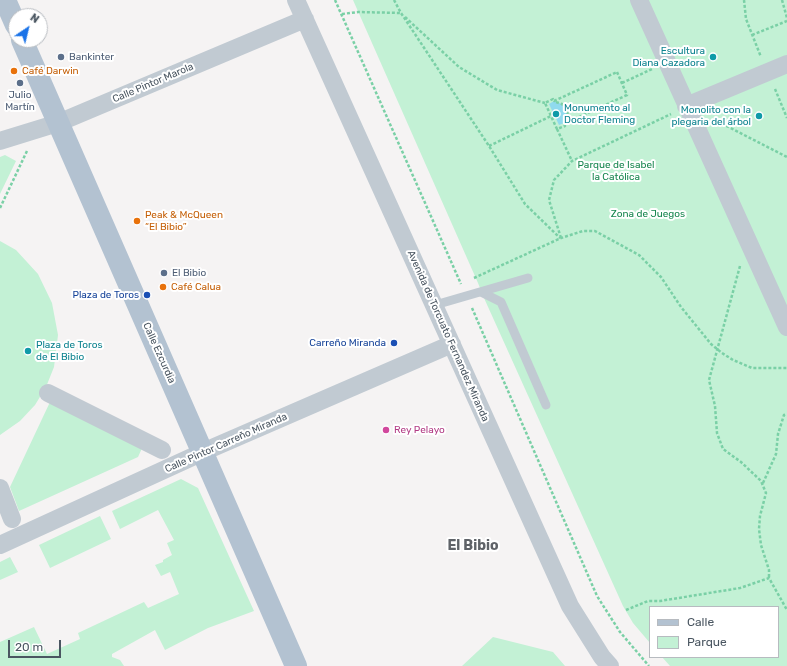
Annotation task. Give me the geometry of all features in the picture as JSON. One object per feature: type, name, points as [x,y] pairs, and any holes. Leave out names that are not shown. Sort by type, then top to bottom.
[{"type":"main road","name":"Calle Ezcurdia","points":[[25,48],[296,666]]},
{"type":"street","name":"Avenida de Torcuato Fernandez Miranda","points":[[296,0],[570,606],[602,657],[610,666]]},
{"type":"street","points":[[639,0],[787,327]]},
{"type":"street","name":"Calle Pintor Marola","points":[[0,141],[58,123],[305,19]]},
{"type":"street","points":[[686,106],[787,64]]},
{"type":"street","name":"Calle Pintor Carreño Miranda","points":[[0,544],[203,452],[452,344]]},
{"type":"street","points":[[48,393],[162,450]]},
{"type":"street","points":[[0,488],[12,519]]},
{"type":"lane","points":[[435,305],[528,278]]},
{"type":"lane","points":[[481,292],[501,302],[546,405]]},
{"type":"path","points":[[335,0],[467,296],[597,596],[620,632],[650,666]]},
{"type":"path","points":[[394,0],[525,204],[561,238]]},
{"type":"path","points":[[744,0],[746,20],[752,35],[787,19],[782,0]]},
{"type":"path","points":[[342,14],[358,12],[401,13],[458,67],[497,90],[545,103],[553,99],[554,101],[562,104],[568,115],[564,124],[565,126],[557,129]]},
{"type":"path","points":[[622,83],[666,62]]},
{"type":"path","points":[[554,101],[617,72],[622,83],[627,95],[564,124]]},
{"type":"path","points":[[545,103],[572,161]]},
{"type":"path","points":[[561,238],[549,200],[554,180],[572,161],[686,106],[787,157]]},
{"type":"path","points":[[489,146],[551,116]]},
{"type":"path","points":[[0,208],[29,146]]},
{"type":"path","points":[[470,280],[561,238],[583,231],[595,231],[639,255],[661,277],[682,307],[711,344],[717,349],[733,360],[752,368],[787,368]]},
{"type":"path","points":[[748,242],[737,275],[709,380],[715,406],[717,433],[723,449],[746,467],[763,484],[766,493],[760,516],[759,529],[761,545],[769,578],[787,610]]},
{"type":"path","points":[[763,484],[776,454],[778,434],[784,416],[787,414]]},
{"type":"path","points":[[626,610],[648,601],[660,601],[740,588],[769,578]]},
{"type":"green space","name":"Parque de Isabel la Católica","points":[[353,0],[787,0],[787,666],[670,666],[663,658],[779,658],[779,606],[649,606],[649,642],[633,623],[623,606]]},
{"type":"green space","points":[[5,155],[16,161],[0,194],[0,157]]},
{"type":"green space","name":"Plaza de Toros de El Bibio","points":[[0,241],[16,250],[38,274],[52,303],[58,335],[54,367],[46,387],[35,405],[20,421],[0,435]]},
{"type":"green space","points":[[50,402],[143,446],[138,457],[19,511],[10,487]]},
{"type":"green space","points":[[181,479],[198,488],[254,611],[208,628],[165,650],[155,630],[112,654],[112,657],[120,660],[124,666],[0,666],[0,642],[34,627],[47,654],[80,639],[78,633],[144,602],[148,608],[179,594],[170,572],[161,576],[155,565],[163,562],[163,560],[172,555],[167,543],[174,540],[158,510],[120,529],[112,511]]},
{"type":"green space","points":[[100,516],[111,539],[50,568],[39,545]]},
{"type":"green space","points":[[10,557],[18,572],[0,580],[0,562]]},
{"type":"green space","points":[[493,637],[553,652],[565,666],[462,666]]},
{"type":"water","points":[[554,101],[562,104],[567,111],[567,119],[564,123],[559,125],[549,104]]},
{"type":"place","name":"Bankinter","points":[[61,57]]},
{"type":"place","name":"Escultura Diana Cazadora","points":[[713,57]]},
{"type":"place","name":"Café Darwin","points":[[14,71]]},
{"type":"place","name":"Julio Martín","points":[[20,83]]},
{"type":"place","name":"Monumento al Doctor Fleming","points":[[556,114]]},
{"type":"place","name":"Monolito con la plegaria del árbol","points":[[759,116]]},
{"type":"place","name":"Peak & McQueen “El Bibio”","points":[[137,221]]},
{"type":"place","name":"El Bibio","points":[[164,273]]},
{"type":"place","name":"Café Calua","points":[[163,287]]},
{"type":"place","name":"Plaza de Toros","points":[[147,295]]},
{"type":"place","name":"Carreño Miranda","points":[[394,343]]},
{"type":"place","name":"Plaza de Toros de El Bibio","points":[[28,351]]},
{"type":"place","name":"Rey Pelayo","points":[[386,430]]},
{"type":"district","name":"El Bibio","points":[[473,546]]},
{"type":"park label","name":"Zona de Juegos","points":[[648,214]]}]
